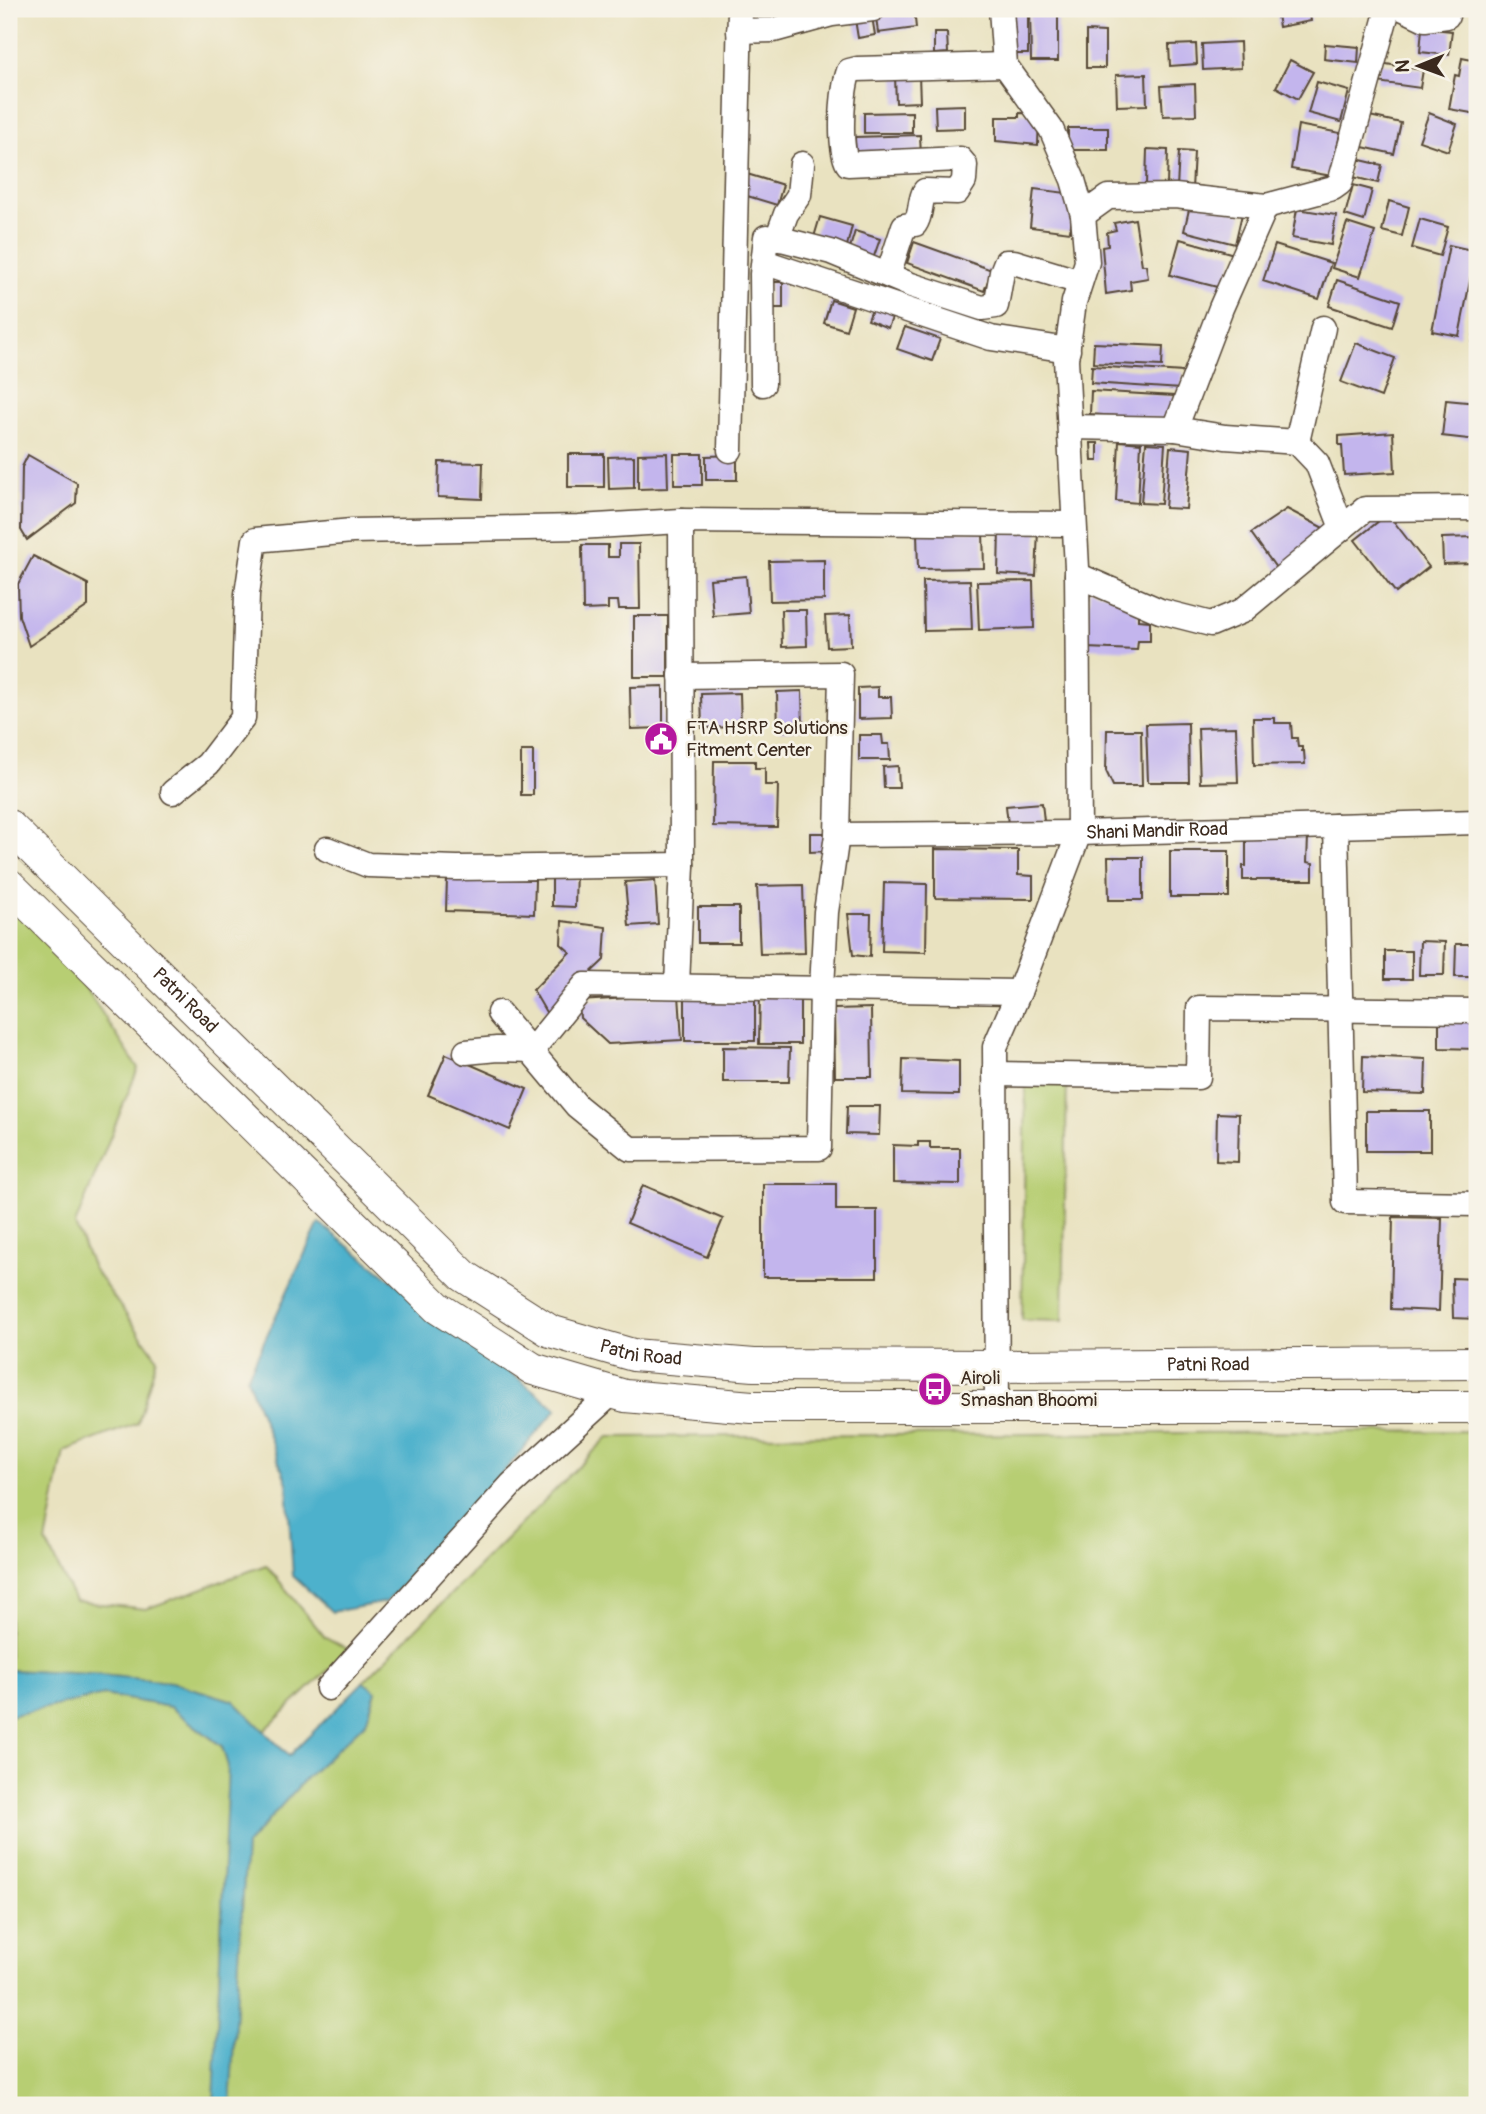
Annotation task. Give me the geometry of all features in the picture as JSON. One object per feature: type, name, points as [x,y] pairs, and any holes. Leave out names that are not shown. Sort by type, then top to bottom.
[{"type":"main road","name":"Patni Road","points":[[9,826],[464,1276],[550,1331],[633,1354],[754,1366],[1477,1363]]},
{"type":"main road","points":[[9,885],[438,1308],[533,1369],[625,1396],[752,1407],[1477,1407]]},
{"type":"street","points":[[730,450],[740,20],[774,30],[832,12],[873,9]]},
{"type":"street","points":[[997,1408],[995,1047],[1019,992],[1079,833],[1077,575],[1068,350],[1074,302],[1087,262],[1083,215],[1073,180],[1051,129],[1005,65],[1001,9]]},
{"type":"street","points":[[1083,215],[1108,197],[1175,196],[1266,206],[1333,188],[1340,183],[1388,9]]},
{"type":"street","points":[[1404,9],[1425,19],[1447,16],[1448,9]]},
{"type":"street","points":[[888,275],[904,226],[915,224],[920,217],[925,191],[957,192],[964,181],[965,165],[960,159],[848,164],[843,151],[845,83],[849,71],[1005,65]]},
{"type":"street","points":[[777,239],[786,214],[799,195],[802,164]]},
{"type":"street","points":[[1175,429],[1221,308],[1266,206]]},
{"type":"street","points":[[763,384],[766,237],[831,252],[982,308],[996,306],[1006,262],[1080,282]]},
{"type":"street","points":[[764,262],[991,338],[1068,350]]},
{"type":"street","points":[[1297,442],[1324,328]]},
{"type":"street","points":[[1070,427],[1175,429],[1225,437],[1297,442],[1317,463],[1342,528]]},
{"type":"street","points":[[1077,575],[1160,611],[1211,624],[1242,611],[1365,509],[1477,508]]},
{"type":"street","points":[[173,792],[208,764],[243,718],[247,594],[254,540],[352,531],[579,527],[681,522],[1074,524]]},
{"type":"street","points":[[677,986],[682,865],[681,522]]},
{"type":"street","points":[[499,1013],[577,1106],[630,1149],[819,1148],[822,988],[826,912],[837,835],[841,674],[681,676]]},
{"type":"street","name":"Shani Mandir Road","points":[[837,835],[1079,833],[1477,822]]},
{"type":"street","points":[[1336,826],[1345,1202],[1477,1204]]},
{"type":"street","points":[[327,849],[368,865],[682,865]]},
{"type":"street","points":[[532,1050],[585,985],[1019,992]]},
{"type":"street","points":[[995,1074],[1198,1077],[1199,1008],[1477,1011]]},
{"type":"street","points":[[466,1052],[532,1050]]},
{"type":"street","points":[[328,1688],[512,1484],[613,1392]]},
{"type":"green space","points":[[9,876],[14,878],[138,1068],[75,1225],[93,1268],[157,1358],[138,1423],[64,1451],[46,1542],[75,1601],[146,1609],[266,1565],[324,1636],[349,1650],[264,1731],[234,1701],[171,1682],[9,1670]]},
{"type":"green space","points":[[1026,1074],[1067,1075],[1063,1321],[1022,1320]]},
{"type":"green space","points":[[1477,1431],[1477,2105],[230,2105],[246,1845],[307,1777],[366,1722],[376,1692],[363,1682],[608,1437]]},
{"type":"green space","points":[[104,1695],[170,1707],[222,1747],[228,1766],[214,2105],[9,2105],[9,1716]]},
{"type":"water","points":[[319,1223],[557,1409],[449,1536],[386,1602],[332,1612],[293,1576],[287,1483],[247,1378]]},
{"type":"water","points":[[9,1670],[171,1682],[234,1701],[289,1756],[363,1682],[376,1691],[366,1722],[307,1777],[246,1845],[230,2105],[214,2105],[228,1766],[222,1746],[170,1707],[104,1695],[9,1716]]},
{"type":"building","points":[[875,9],[914,9],[916,28],[878,33]]},
{"type":"building","points":[[1010,9],[1028,9],[1028,54],[1010,54]]},
{"type":"building","points":[[1030,9],[1058,9],[1058,61],[1031,61]]},
{"type":"building","points":[[1276,9],[1309,9],[1311,21],[1279,27]]},
{"type":"building","points":[[871,10],[875,35],[858,38],[854,13]]},
{"type":"building","points":[[1422,28],[1452,31],[1449,55],[1420,52]]},
{"type":"building","points":[[1086,31],[1105,32],[1105,68],[1086,68]]},
{"type":"building","points":[[934,33],[947,33],[948,53],[934,54]]},
{"type":"building","points":[[1240,42],[1241,68],[1203,70],[1202,44]]},
{"type":"building","points":[[1196,44],[1197,64],[1170,66],[1169,45]]},
{"type":"building","points":[[1325,44],[1359,47],[1358,63],[1324,59]]},
{"type":"building","points":[[1462,58],[1477,61],[1477,114],[1449,109],[1455,75],[1459,76]]},
{"type":"building","points":[[1290,60],[1313,72],[1298,99],[1276,87]]},
{"type":"building","points":[[1380,63],[1423,70],[1420,88],[1377,82]]},
{"type":"building","points":[[1146,74],[1147,105],[1117,106],[1116,75]]},
{"type":"building","points":[[919,75],[920,102],[896,103],[895,76]]},
{"type":"building","points":[[1317,82],[1349,91],[1341,122],[1308,113]]},
{"type":"building","points":[[1195,84],[1196,115],[1163,116],[1161,86]]},
{"type":"building","points":[[965,105],[965,128],[936,129],[935,106]]},
{"type":"building","points":[[912,112],[912,133],[864,133],[864,113]]},
{"type":"building","points":[[1019,113],[1039,114],[1038,145],[996,141],[996,117],[1019,117]]},
{"type":"building","points":[[1429,113],[1457,124],[1448,151],[1419,141]]},
{"type":"building","points":[[1365,115],[1401,123],[1394,154],[1358,146]]},
{"type":"building","points":[[1298,125],[1340,133],[1332,176],[1291,169]]},
{"type":"building","points":[[1068,128],[1108,128],[1108,150],[1068,150]]},
{"type":"building","points":[[920,135],[921,157],[856,159],[855,137]]},
{"type":"building","points":[[1147,149],[1168,150],[1167,186],[1146,185]]},
{"type":"building","points":[[1179,151],[1194,152],[1192,189],[1177,188]]},
{"type":"building","points":[[1352,158],[1382,165],[1378,183],[1349,176]]},
{"type":"building","points":[[747,174],[783,185],[777,205],[741,194]]},
{"type":"building","points":[[1353,185],[1372,190],[1364,221],[1345,215]]},
{"type":"building","points":[[1034,189],[1075,194],[1070,232],[1030,227]]},
{"type":"building","points":[[1191,201],[1242,214],[1235,244],[1184,231]]},
{"type":"building","points":[[1389,201],[1409,207],[1402,236],[1382,231]]},
{"type":"building","points":[[1297,209],[1336,215],[1331,245],[1292,238]]},
{"type":"building","points":[[820,217],[852,226],[847,246],[814,237]]},
{"type":"building","points":[[1135,219],[1142,265],[1146,265],[1148,278],[1130,281],[1131,290],[1106,294],[1102,247],[1108,246],[1107,232],[1116,230],[1114,223]]},
{"type":"building","points":[[1420,219],[1448,227],[1440,256],[1412,248]]},
{"type":"building","points":[[1347,223],[1375,232],[1360,277],[1332,268]]},
{"type":"building","points":[[855,231],[880,239],[873,259],[849,251]]},
{"type":"building","points":[[1180,239],[1234,254],[1225,289],[1170,275]]},
{"type":"building","points":[[914,242],[992,270],[984,291],[907,263]]},
{"type":"building","points":[[1275,245],[1331,263],[1319,299],[1263,281]]},
{"type":"building","points":[[1449,245],[1476,251],[1459,336],[1432,331]]},
{"type":"building","points":[[1337,280],[1400,301],[1392,327],[1329,306]]},
{"type":"building","points":[[770,282],[783,282],[783,308],[769,308]]},
{"type":"building","points":[[831,300],[853,307],[846,330],[824,323]]},
{"type":"building","points":[[875,302],[895,310],[888,328],[868,320]]},
{"type":"building","points":[[1477,321],[1477,347],[1472,346]]},
{"type":"building","points":[[905,327],[940,339],[932,361],[897,349]]},
{"type":"building","points":[[1094,343],[1163,346],[1162,366],[1093,363]]},
{"type":"building","points":[[1356,343],[1395,358],[1381,397],[1341,382]]},
{"type":"building","points":[[1092,366],[1183,372],[1181,389],[1091,383]]},
{"type":"building","points":[[1091,391],[1174,396],[1173,420],[1090,414]]},
{"type":"building","points":[[1446,400],[1477,403],[1477,440],[1442,436]]},
{"type":"building","points":[[1393,432],[1395,472],[1344,475],[1339,436]]},
{"type":"building","points":[[1119,441],[1141,443],[1138,503],[1116,501]]},
{"type":"building","points":[[1091,443],[1098,443],[1098,461],[1092,461]]},
{"type":"building","points":[[1146,443],[1165,444],[1161,504],[1141,503]]},
{"type":"building","points":[[1170,447],[1191,449],[1186,509],[1165,508]]},
{"type":"building","points":[[667,453],[668,488],[638,489],[638,454]]},
{"type":"building","points":[[568,454],[604,454],[604,487],[568,487]]},
{"type":"building","points":[[674,454],[702,454],[702,485],[674,485]]},
{"type":"building","points":[[28,455],[77,483],[76,503],[27,540],[21,530],[22,467]]},
{"type":"building","points":[[737,455],[737,480],[706,480],[706,456]]},
{"type":"building","points":[[634,456],[634,488],[609,489],[608,457]]},
{"type":"building","points":[[439,462],[483,463],[482,499],[438,497]]},
{"type":"building","points":[[1287,509],[1331,532],[1279,572],[1251,533]]},
{"type":"building","points":[[1388,514],[1429,567],[1396,593],[1355,540]]},
{"type":"building","points":[[999,528],[1038,530],[1036,576],[998,574]]},
{"type":"building","points":[[983,531],[984,568],[918,569],[917,532]]},
{"type":"building","points":[[1474,537],[1474,563],[1443,564],[1442,538]]},
{"type":"building","points":[[619,544],[639,544],[640,609],[619,609],[618,601],[608,601],[608,609],[583,610],[582,545],[608,545],[608,557],[619,557]]},
{"type":"building","points":[[33,556],[88,584],[88,606],[29,646],[19,616],[18,584]]},
{"type":"building","points":[[824,560],[824,600],[770,601],[769,561]]},
{"type":"building","points":[[746,576],[749,613],[713,616],[710,579]]},
{"type":"building","points":[[970,580],[972,630],[924,631],[923,581]]},
{"type":"building","points":[[1033,581],[1034,628],[979,630],[977,582]]},
{"type":"building","points":[[1090,589],[1138,606],[1138,620],[1150,621],[1150,641],[1138,641],[1137,650],[1086,648]]},
{"type":"building","points":[[781,610],[806,610],[807,646],[782,647]]},
{"type":"building","points":[[850,615],[851,646],[827,647],[825,616]]},
{"type":"building","points":[[634,616],[668,616],[668,677],[634,677]]},
{"type":"building","points":[[663,686],[663,728],[631,729],[630,687]]},
{"type":"building","points":[[878,687],[878,697],[891,697],[892,718],[858,719],[858,688]]},
{"type":"building","points":[[802,691],[803,730],[778,731],[777,692]]},
{"type":"building","points":[[740,693],[741,727],[702,728],[701,694]]},
{"type":"building","points":[[1253,718],[1275,718],[1275,723],[1291,723],[1292,738],[1297,738],[1298,747],[1302,747],[1304,751],[1305,764],[1254,765]]},
{"type":"building","points":[[1188,723],[1189,782],[1148,782],[1146,724]]},
{"type":"building","points":[[1236,727],[1238,782],[1200,783],[1198,728]]},
{"type":"building","points":[[1107,730],[1141,730],[1142,786],[1113,786],[1106,771]]},
{"type":"building","points":[[859,735],[882,735],[883,744],[889,744],[890,760],[859,760]]},
{"type":"building","points":[[521,751],[533,751],[533,795],[521,795]]},
{"type":"building","points":[[714,761],[755,761],[755,768],[765,768],[765,785],[778,785],[777,827],[713,826]]},
{"type":"building","points":[[898,766],[899,788],[884,788],[883,767]]},
{"type":"building","points":[[1042,803],[1045,830],[1009,833],[1006,806]]},
{"type":"building","points":[[810,833],[829,833],[829,851],[810,852]]},
{"type":"building","points":[[1246,837],[1308,837],[1307,862],[1313,863],[1313,880],[1243,880]]},
{"type":"building","points":[[935,849],[1018,850],[1018,875],[1033,876],[1033,899],[935,898]]},
{"type":"building","points":[[1170,851],[1229,851],[1229,897],[1170,897]]},
{"type":"building","points":[[1108,857],[1143,857],[1143,900],[1109,900]]},
{"type":"building","points":[[552,868],[576,868],[575,907],[552,906]]},
{"type":"building","points":[[447,878],[535,880],[534,914],[446,911]]},
{"type":"building","points":[[655,880],[658,924],[629,926],[625,882]]},
{"type":"building","points":[[884,883],[927,884],[926,952],[882,951]]},
{"type":"building","points":[[803,885],[805,953],[760,954],[757,886]]},
{"type":"building","points":[[698,907],[739,907],[739,943],[698,943]]},
{"type":"building","points":[[848,914],[871,914],[870,957],[853,955]]},
{"type":"building","points":[[562,921],[606,927],[604,960],[547,1014],[533,990],[570,952],[561,944]]},
{"type":"building","points":[[1420,941],[1445,942],[1444,975],[1419,975]]},
{"type":"building","points":[[1456,944],[1477,944],[1477,977],[1455,977]]},
{"type":"building","points":[[1385,951],[1412,951],[1412,979],[1385,979]]},
{"type":"building","points":[[755,992],[755,1041],[685,1041],[685,993]]},
{"type":"building","points":[[760,992],[800,993],[800,1044],[759,1044]]},
{"type":"building","points":[[679,995],[682,1040],[608,1044],[580,1018],[579,1001]]},
{"type":"building","points":[[871,1008],[872,1077],[835,1077],[834,1009]]},
{"type":"building","points":[[1439,1019],[1477,1021],[1477,1049],[1439,1048]]},
{"type":"building","points":[[723,1047],[790,1048],[789,1082],[723,1082]]},
{"type":"building","points":[[446,1054],[527,1089],[510,1130],[428,1095]]},
{"type":"building","points":[[1363,1056],[1426,1059],[1425,1094],[1362,1092]]},
{"type":"building","points":[[903,1059],[959,1061],[959,1095],[902,1094]]},
{"type":"building","points":[[847,1106],[880,1106],[879,1135],[846,1134]]},
{"type":"building","points":[[1366,1111],[1430,1111],[1430,1151],[1366,1151]]},
{"type":"building","points":[[1217,1113],[1239,1114],[1238,1162],[1216,1161]]},
{"type":"building","points":[[918,1142],[930,1142],[930,1148],[960,1148],[960,1184],[893,1183],[893,1145],[918,1146]]},
{"type":"building","points":[[763,1184],[836,1184],[836,1210],[877,1210],[877,1277],[763,1277]]},
{"type":"building","points":[[643,1185],[723,1219],[707,1257],[627,1223]]},
{"type":"building","points":[[1393,1217],[1442,1218],[1439,1311],[1391,1309]]},
{"type":"building","points":[[1452,1278],[1477,1279],[1477,1319],[1453,1318]]},
{"type":"place","name":"FTA HSRP Solutions Fitment Center","points":[[661,739]]},
{"type":"place","name":"Airoli Smashan Bhoomi","points":[[935,1389]]}]
